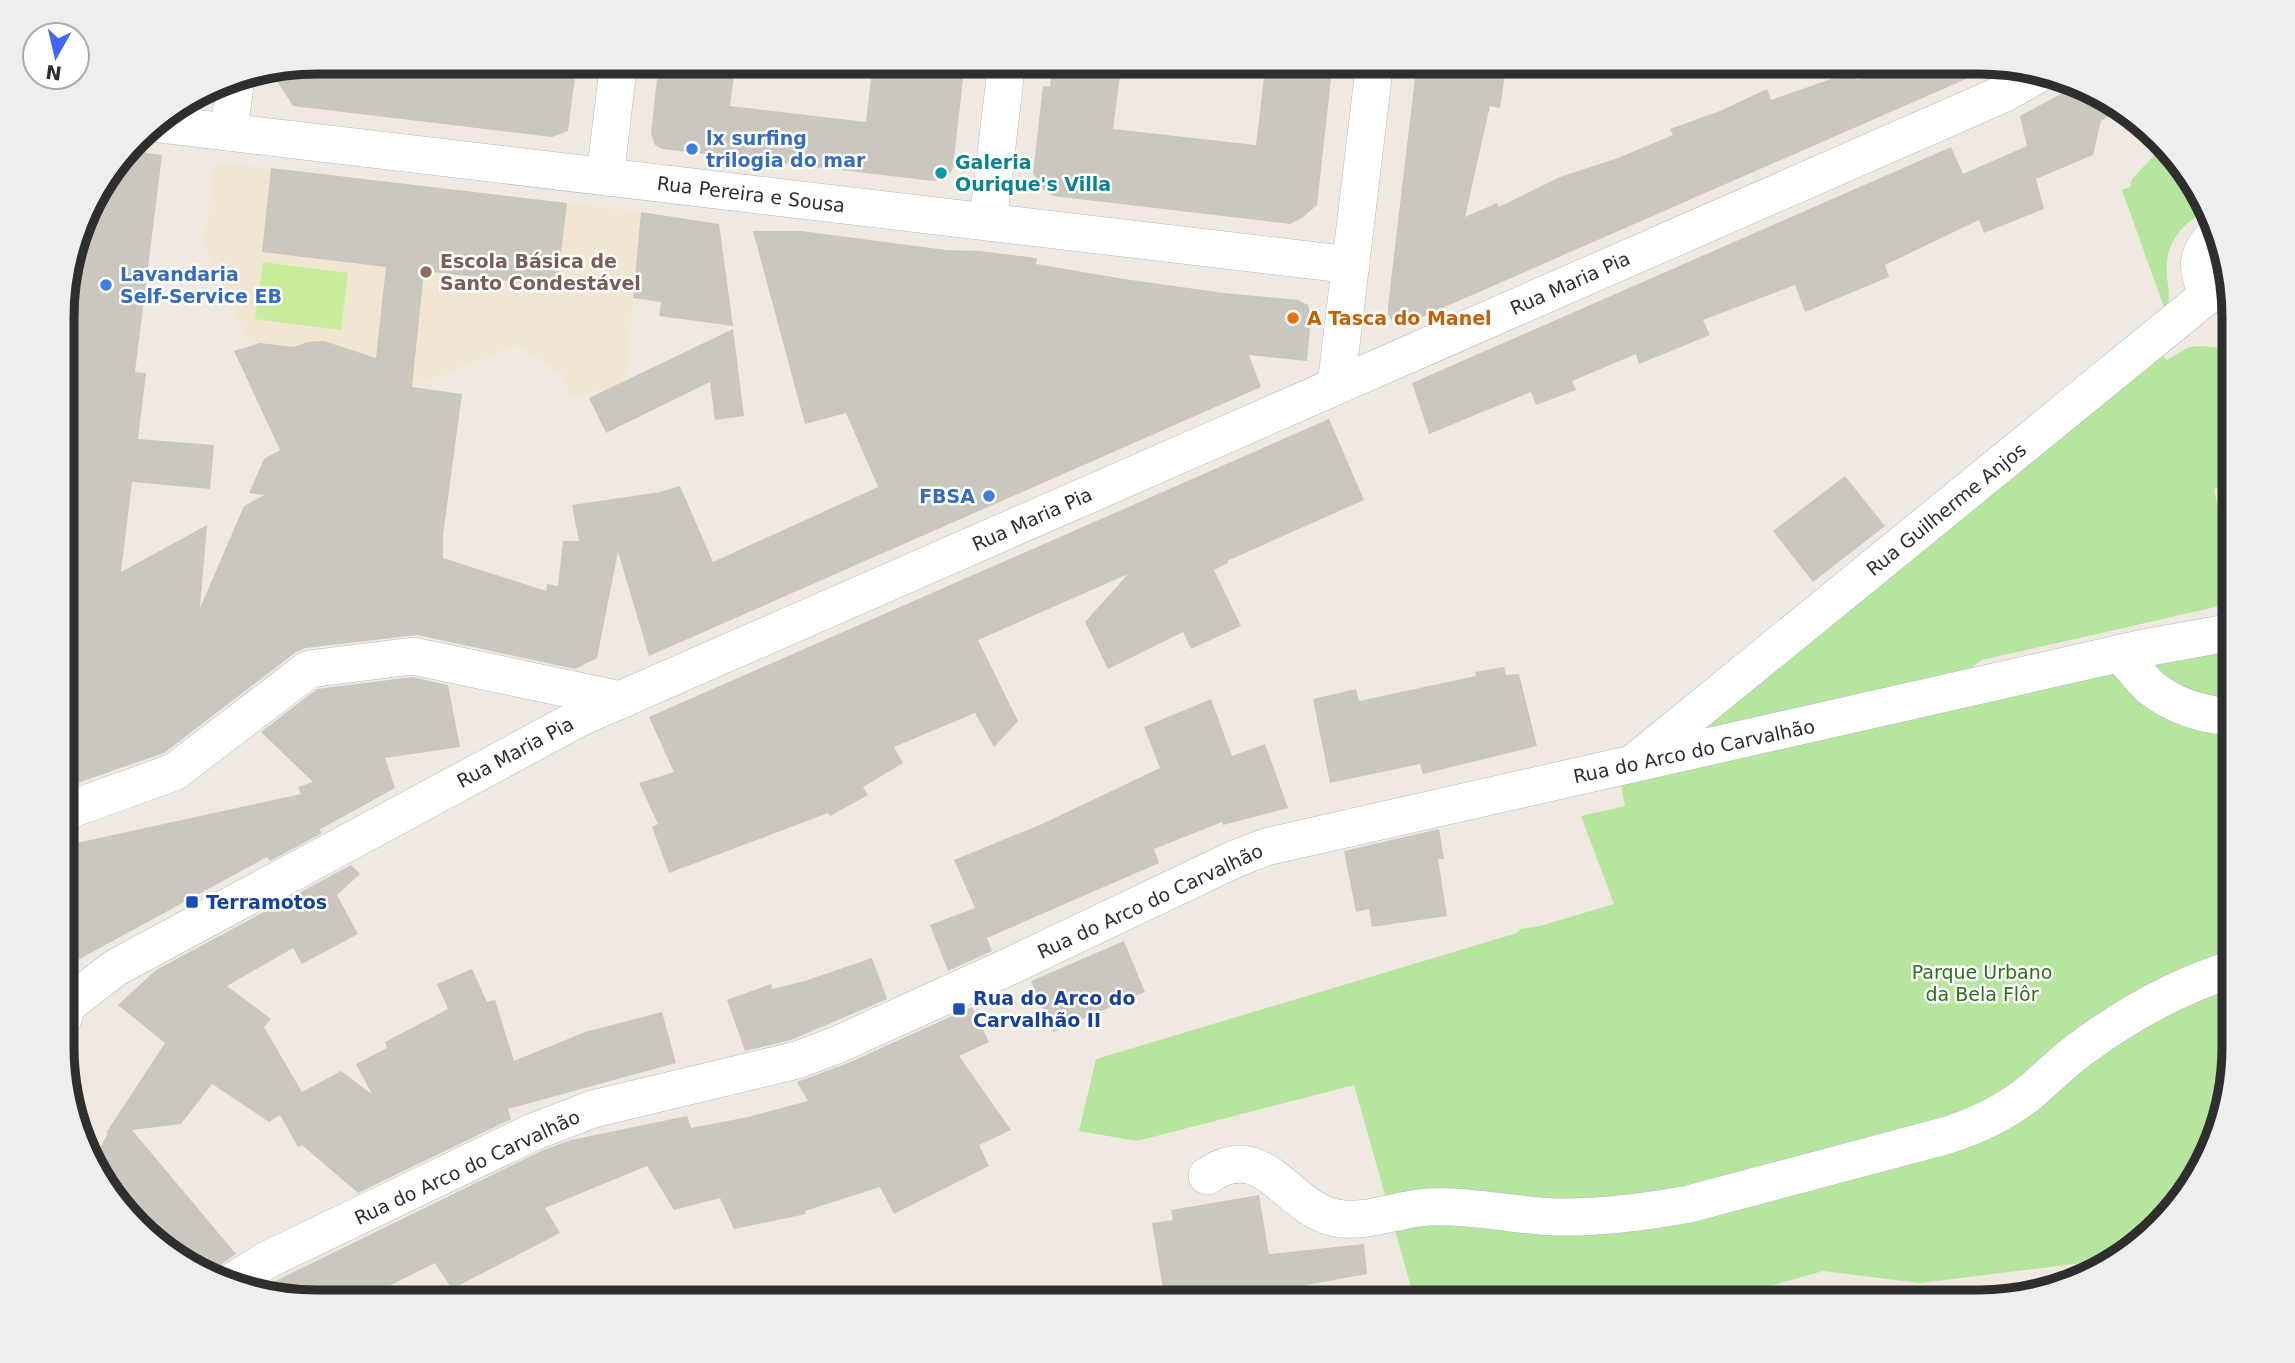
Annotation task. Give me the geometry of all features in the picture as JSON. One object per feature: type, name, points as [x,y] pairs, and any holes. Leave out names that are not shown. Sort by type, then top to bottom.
[{"type":"street","points":[[605,177],[617,74]]},
{"type":"street","points":[[988,222],[1005,74]]},
{"type":"street","points":[[1336,386],[1373,74]]},
{"type":"street","name":"Rua Maria Pia","points":[[74,1001],[115,968],[542,737],[1993,98],[2028,80]]},
{"type":"street","points":[[229,132],[235,88]]},
{"type":"street","name":"Rua Pereira e Sousa","points":[[168,125],[1351,265]]},
{"type":"street","name":"Rua Guilherme Anjos","points":[[1632,764],[2220,302],[2197,271],[2204,247],[2209,241]]},
{"type":"street","name":"Rua do Arco do Carvalhão","points":[[241,1277],[267,1260],[533,1132],[593,1109],[797,1060],[1008,967],[1235,859],[1266,847],[2120,653],[2221,634]]},
{"type":"street","points":[[2120,653],[2150,687],[2168,698],[2207,713],[2221,715]]},
{"type":"street","points":[[74,808],[174,772],[309,669],[413,656],[621,700]]},
{"type":"street","points":[[1207,1176],[1228,1165],[1252,1166],[1274,1177],[1317,1211],[1352,1220],[1428,1207],[1480,1208],[1555,1217],[1602,1217],[1689,1204],[1973,1127],[2015,1103],[2085,1045],[2118,1023],[2167,996],[2221,974]]},
{"type":"shaded area","name":"Escola Básica de Santo Condestável","points":[[215,162],[641,212],[625,382],[570,399],[564,377],[518,345],[351,411],[279,403],[204,246]]},
{"type":"green space","points":[[2157,153],[2189,195],[2199,215],[2182,229],[2171,245],[2167,264],[2169,298],[2166,313],[2122,190],[2130,187],[2132,179]]},
{"type":"green space","points":[[263,262],[348,273],[341,330],[255,319]]},
{"type":"green space","points":[[2189,347],[2221,348],[2221,487],[2214,489],[2221,522],[2221,606],[1982,660],[1968,670],[1694,733],[1733,705],[2163,356],[2167,360]]},
{"type":"green space","name":"Parque Urbano da Bela Flôr","points":[[2221,648],[2221,1062],[2217,1094],[2209,1124],[2189,1168],[2171,1194],[2139,1229],[2113,1249],[2090,1262],[1920,1283],[1823,1271],[1759,1289],[1412,1289],[1354,1085],[1137,1141],[1079,1131],[1096,1059],[1517,933],[1520,929],[1540,926],[1614,904],[1581,816],[1625,806],[1617,764]]},
{"type":"building","points":[[317,74],[575,74],[568,131],[552,137],[293,106],[275,77]]},
{"type":"building","points":[[658,74],[734,74],[730,106],[866,122],[872,74],[964,74],[953,168],[947,178],[933,181],[662,149],[655,145],[651,134]]},
{"type":"building","points":[[1052,74],[1120,74],[1113,129],[1256,145],[1264,74],[1332,74],[1317,205],[1290,224],[1053,196],[1044,191],[1033,173],[1043,86],[1050,87]]},
{"type":"building","points":[[1415,74],[1505,75],[1500,108],[1490,106],[1465,217],[1497,203],[1499,207],[1560,177],[1618,158],[1673,135],[1670,129],[1720,111],[1767,89],[1771,100],[1845,74],[1855,74],[1857,80],[1874,74],[1977,74],[1408,323],[1400,325],[1392,321],[1388,306]]},
{"type":"building","points":[[2067,91],[2112,114],[2101,121],[2093,155],[2036,179],[2044,209],[1984,233],[1979,220],[1885,265],[1889,277],[1805,312],[1795,285],[1703,320],[1710,335],[1639,364],[1636,354],[1572,381],[1576,390],[1536,405],[1531,392],[1429,434],[1412,383],[1951,147],[1963,174],[2027,146],[2020,116]]},
{"type":"building","points":[[138,152],[162,155],[135,372],[146,373],[138,439],[214,445],[210,489],[132,482],[121,572],[207,525],[200,608],[244,506],[264,495],[249,493],[264,459],[280,450],[234,351],[260,343],[294,347],[308,342],[324,341],[376,358],[386,267],[262,252],[271,168],[567,203],[557,287],[424,271],[412,387],[462,394],[443,535],[443,558],[546,591],[547,584],[558,586],[563,541],[579,541],[572,505],[660,492],[680,486],[713,562],[878,487],[846,413],[805,424],[753,231],[801,231],[946,250],[1037,258],[1036,264],[1224,293],[1298,300],[1308,305],[1311,316],[1307,361],[1249,355],[1261,387],[649,656],[618,552],[597,658],[575,669],[417,635],[306,648],[296,652],[164,753],[74,784],[76,285],[92,224],[114,182]]},
{"type":"building","points":[[641,212],[719,224],[733,326],[659,316],[661,302],[633,298]]},
{"type":"building","points":[[733,329],[744,416],[715,420],[710,382],[606,433],[589,398]]},
{"type":"building","points":[[1329,419],[1364,500],[1227,561],[1228,563],[1214,570],[1241,626],[1191,649],[1183,632],[1108,669],[1085,622],[1128,574],[978,640],[1018,721],[994,747],[975,713],[894,747],[903,763],[863,787],[868,795],[830,816],[828,813],[669,873],[652,827],[658,824],[639,783],[674,772],[649,717]]},
{"type":"building","points":[[1845,476],[1885,526],[1813,582],[1773,531]]},
{"type":"building","points":[[1504,667],[1506,675],[1519,674],[1537,746],[1423,774],[1420,764],[1330,783],[1313,699],[1356,689],[1359,701],[1476,676],[1475,672]]},
{"type":"building","points":[[412,677],[448,685],[460,747],[385,758],[395,788],[319,830],[322,833],[270,861],[267,857],[74,962],[74,844],[301,794],[298,787],[313,782],[261,732],[317,689]]},
{"type":"building","points":[[1211,699],[1232,756],[1265,744],[1288,808],[1223,825],[1222,822],[1154,849],[1159,863],[987,938],[992,951],[948,971],[930,925],[975,908],[954,860],[1042,824],[1160,768],[1144,727]]},
{"type":"building","points":[[1439,829],[1444,859],[1438,859],[1447,916],[1372,927],[1369,909],[1356,912],[1344,851]]},
{"type":"building","points":[[351,865],[360,874],[337,895],[358,934],[302,964],[293,948],[227,986],[271,1019],[264,1027],[302,1092],[341,1071],[372,1094],[356,1064],[387,1048],[385,1042],[448,1009],[437,984],[472,969],[487,1002],[495,1000],[514,1061],[585,1032],[662,1012],[676,1063],[508,1109],[511,1119],[358,1193],[302,1145],[298,1147],[280,1115],[269,1122],[212,1084],[181,1124],[132,1130],[236,1254],[219,1269],[182,1249],[156,1229],[114,1181],[98,1152],[106,1133],[165,1043],[118,1005],[156,970]]},
{"type":"building","points":[[1124,941],[1145,992],[1053,1032],[1031,981]]},
{"type":"building","points":[[872,958],[887,999],[791,1040],[745,1051],[727,1000],[771,984],[772,989],[805,981]]},
{"type":"building","points":[[972,1007],[989,1042],[959,1056],[1011,1130],[979,1145],[989,1166],[894,1214],[880,1187],[805,1211],[806,1214],[734,1229],[720,1198],[674,1210],[647,1166],[545,1208],[560,1233],[452,1289],[435,1263],[381,1290],[317,1290],[269,1284],[541,1151],[571,1140],[687,1116],[691,1128],[808,1101],[797,1082],[848,1063]]},
{"type":"building","points":[[1259,1195],[1269,1254],[1364,1244],[1367,1274],[1306,1285],[1307,1289],[1163,1289],[1152,1223],[1173,1220],[1171,1210]]},
{"type":"place","name":"lx surfing trilogia do mar","points":[[692,149]]},
{"type":"place","name":"Galeria Ourique's Villa","points":[[941,173]]},
{"type":"place","name":"Escola Básica de Santo Condestável","points":[[426,272]]},
{"type":"place","name":"Lavandaria Self-Service EB","points":[[106,285]]},
{"type":"place","name":"A Tasca do Manel","points":[[1293,318]]},
{"type":"place","name":"FBSA","points":[[989,496]]},
{"type":"place","name":"Terramotos","points":[[192,902]]},
{"type":"place","name":"Rua do Arco do Carvalhão II","points":[[959,1009]]}]
